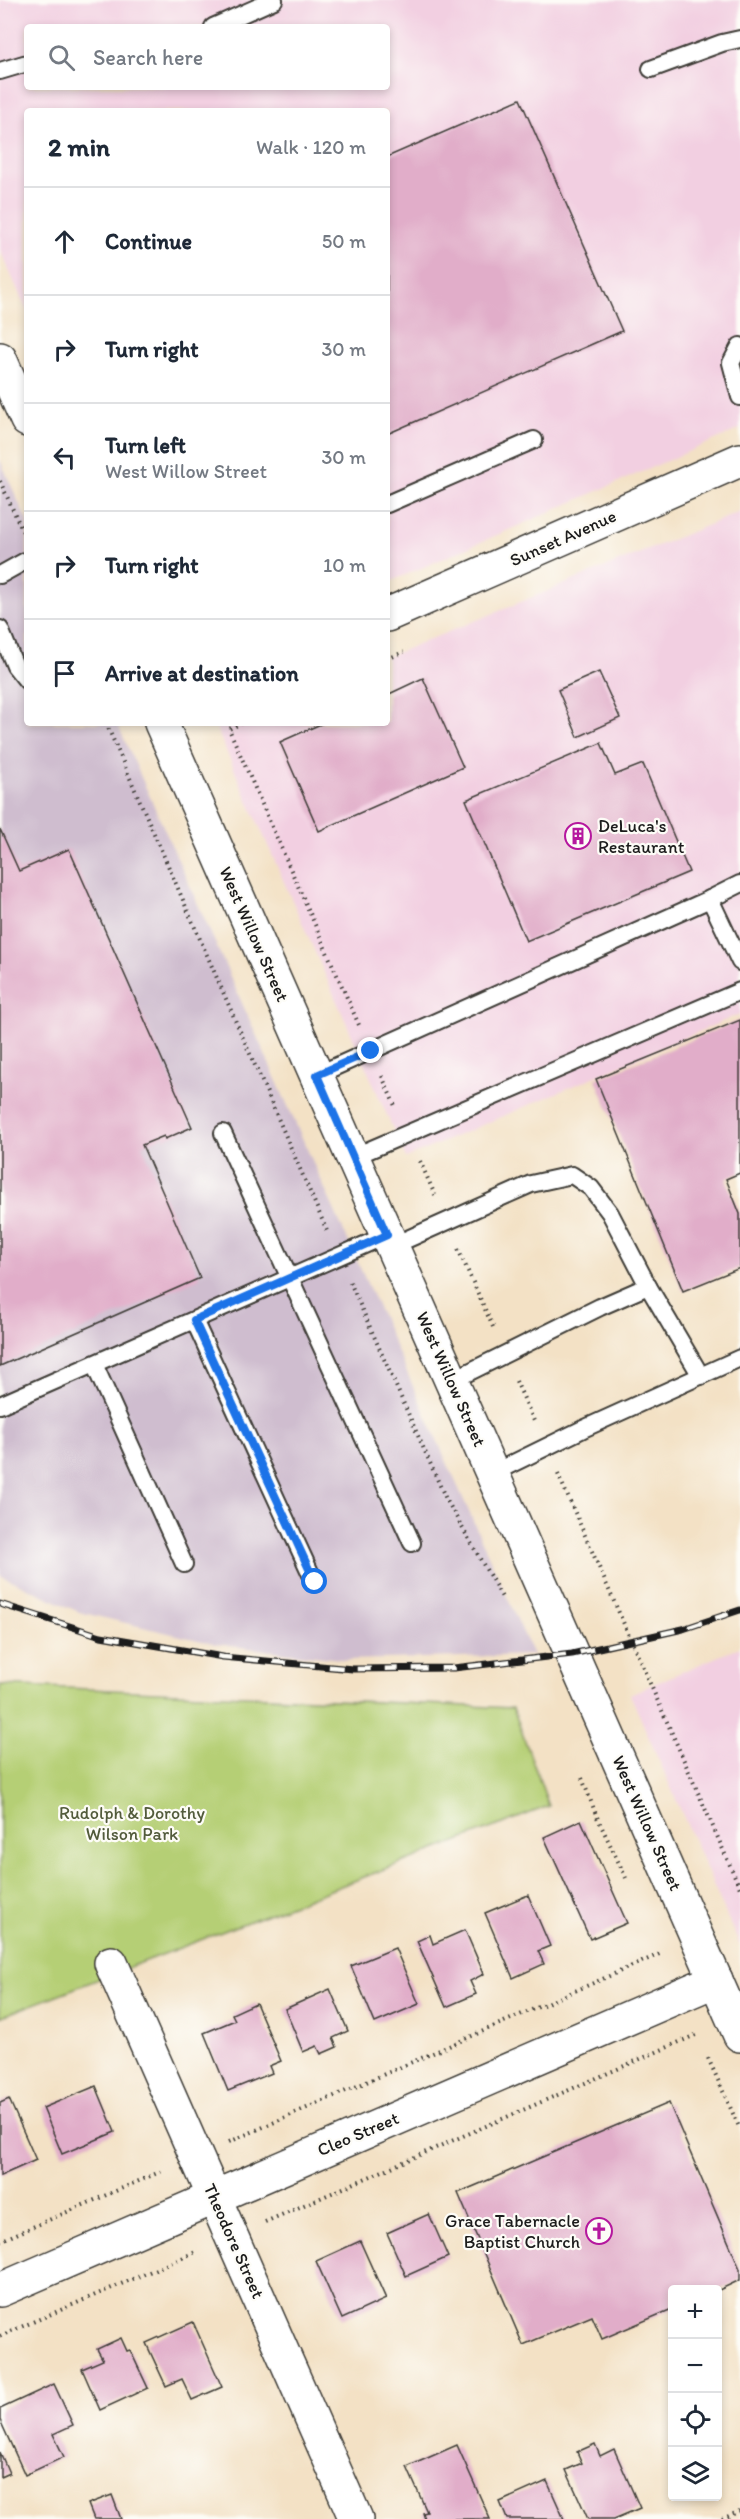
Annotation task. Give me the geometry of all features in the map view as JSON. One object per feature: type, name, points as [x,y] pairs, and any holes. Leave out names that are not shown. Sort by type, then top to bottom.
[{"type":"street","points":[[1,362],[24,413]]},
{"type":"street","name":"Sunset Avenue","points":[[390,614],[737,468]]},
{"type":"street","name":"West Willow Street","points":[[162,726],[740,2035]]},
{"type":"street","name":"Theodore Street","points":[[111,1963],[356,2519]]},
{"type":"street","name":"Cleo Street","points":[[0,2290],[716,1980]]},
{"type":"lane","points":[[220,24],[274,0]]},
{"type":"lane","points":[[651,69],[722,43],[740,39]]},
{"type":"lane","points":[[0,71],[24,64]]},
{"type":"lane","points":[[740,346],[731,363],[740,397]]},
{"type":"lane","points":[[390,503],[534,440]]},
{"type":"lane","points":[[0,575],[24,562]]},
{"type":"lane","points":[[0,628],[15,666],[24,677]]},
{"type":"lane","points":[[317,1075],[740,884]]},
{"type":"lane","points":[[710,899],[740,962]]},
{"type":"lane","points":[[352,1157],[740,991]]},
{"type":"lane","points":[[223,1133],[412,1543]]},
{"type":"lane","points":[[0,1405],[338,1256],[446,1221],[531,1184],[572,1175],[591,1188],[610,1213],[648,1287],[701,1376]]},
{"type":"lane","points":[[451,1381],[600,1307],[648,1287]]},
{"type":"lane","points":[[194,1320],[315,1582]]},
{"type":"lane","points":[[492,1473],[740,1358]]},
{"type":"lane","points":[[94,1364],[184,1564]]},
{"type":"path","points":[[0,481],[24,535]]},
{"type":"path","points":[[107,726],[446,1499]]},
{"type":"path","points":[[236,726],[229,729],[740,1888]]},
{"type":"path","points":[[0,2336],[698,2034]]},
{"type":"path","points":[[722,2519],[740,2511]]},
{"type":"shaded area","points":[[0,0],[740,0],[740,429],[390,582],[390,108],[24,108],[24,304],[0,250]]},
{"type":"shaded area","points":[[0,460],[24,514],[24,726],[118,726],[533,1655],[348,1660],[215,1644],[79,1612],[0,1575]]},
{"type":"shaded area","points":[[740,512],[740,1014],[406,1158],[216,728],[221,726],[390,726],[390,656]]},
{"type":"shaded area","points":[[740,1647],[740,1946],[630,1694]]},
{"type":"green space","name":"Rudolph & Dorothy Wilson Park","points":[[0,1685],[513,1708],[549,1806],[0,2017]]},
{"type":"building","points":[[520,99],[622,331],[390,433],[390,156]]},
{"type":"building","points":[[599,672],[620,718],[578,737],[558,690]]},
{"type":"building","points":[[423,678],[463,767],[319,831],[280,742],[316,726],[390,726],[390,694]]},
{"type":"building","name":"DeLuca's Restaurant","points":[[601,743],[615,775],[643,764],[689,872],[526,941],[466,800]]},
{"type":"building","points":[[0,829],[19,871],[69,849],[192,1127],[165,1139],[164,1136],[142,1145],[200,1278],[0,1366]]},
{"type":"building","points":[[740,1020],[740,1173],[726,1179],[740,1214],[740,1268],[683,1291],[596,1079]]},
{"type":"building","points":[[581,1820],[627,1923],[590,1939],[544,1837]]},
{"type":"building","points":[[528,1895],[550,1946],[538,1951],[544,1964],[513,1978],[485,1913]]},
{"type":"building","points":[[465,1930],[484,1974],[470,1981],[476,1994],[446,2007],[417,1941],[430,1935],[433,1944]]},
{"type":"building","points":[[395,1948],[419,2004],[375,2023],[351,1966]]},
{"type":"building","points":[[330,1989],[348,2031],[333,2038],[337,2047],[321,2054],[317,2046],[303,2052],[285,2009]]},
{"type":"building","points":[[256,2003],[281,2061],[269,2066],[272,2073],[228,2091],[204,2033],[235,2020],[232,2014]]},
{"type":"building","points":[[96,2086],[115,2132],[62,2154],[43,2108]]},
{"type":"building","points":[[9,2099],[36,2160],[0,2176],[0,2103]]},
{"type":"building","name":"Grace Tabernacle Baptist Church","points":[[669,2103],[740,2269],[740,2280],[722,2289],[722,2285],[668,2285],[668,2311],[602,2339],[592,2316],[523,2345],[458,2193]]},
{"type":"building","points":[[429,2214],[448,2257],[406,2276],[387,2233]]},
{"type":"building","points":[[360,2241],[386,2299],[342,2319],[316,2261]]},
{"type":"building","points":[[193,2322],[222,2387],[192,2400],[182,2379],[166,2386],[146,2343]]},
{"type":"building","points":[[121,2338],[127,2351],[130,2350],[148,2388],[100,2410],[82,2369],[103,2360],[97,2349]]},
{"type":"building","points":[[54,2384],[73,2425],[53,2434],[64,2457],[25,2475],[0,2420],[0,2409]]},
{"type":"building","points":[[595,2444],[600,2456],[614,2449],[640,2508],[614,2519],[588,2519],[566,2470],[582,2463],[577,2452]]},
{"type":"building","points":[[457,2445],[490,2519],[425,2519],[423,2513],[427,2512],[407,2467]]},
{"type":"building","points":[[0,2452],[9,2473],[0,2477]]},
{"type":"building","points":[[547,2481],[564,2519],[507,2519],[500,2502]]},
{"type":"building","points":[[112,2495],[121,2519],[94,2519],[88,2504]]},
{"type":"railway","points":[[0,1604],[101,1636],[223,1657],[353,1669],[454,1668],[572,1654],[683,1629],[740,1610]]},
{"type":"place","name":"DeLuca's Restaurant","points":[[578,836]]},
{"type":"place","name":"Grace Tabernacle Baptist Church","points":[[599,2231]]},
{"type":"route","points":[[315,1582],[194,1320],[387,1235],[317,1075],[371,1051]]}]
